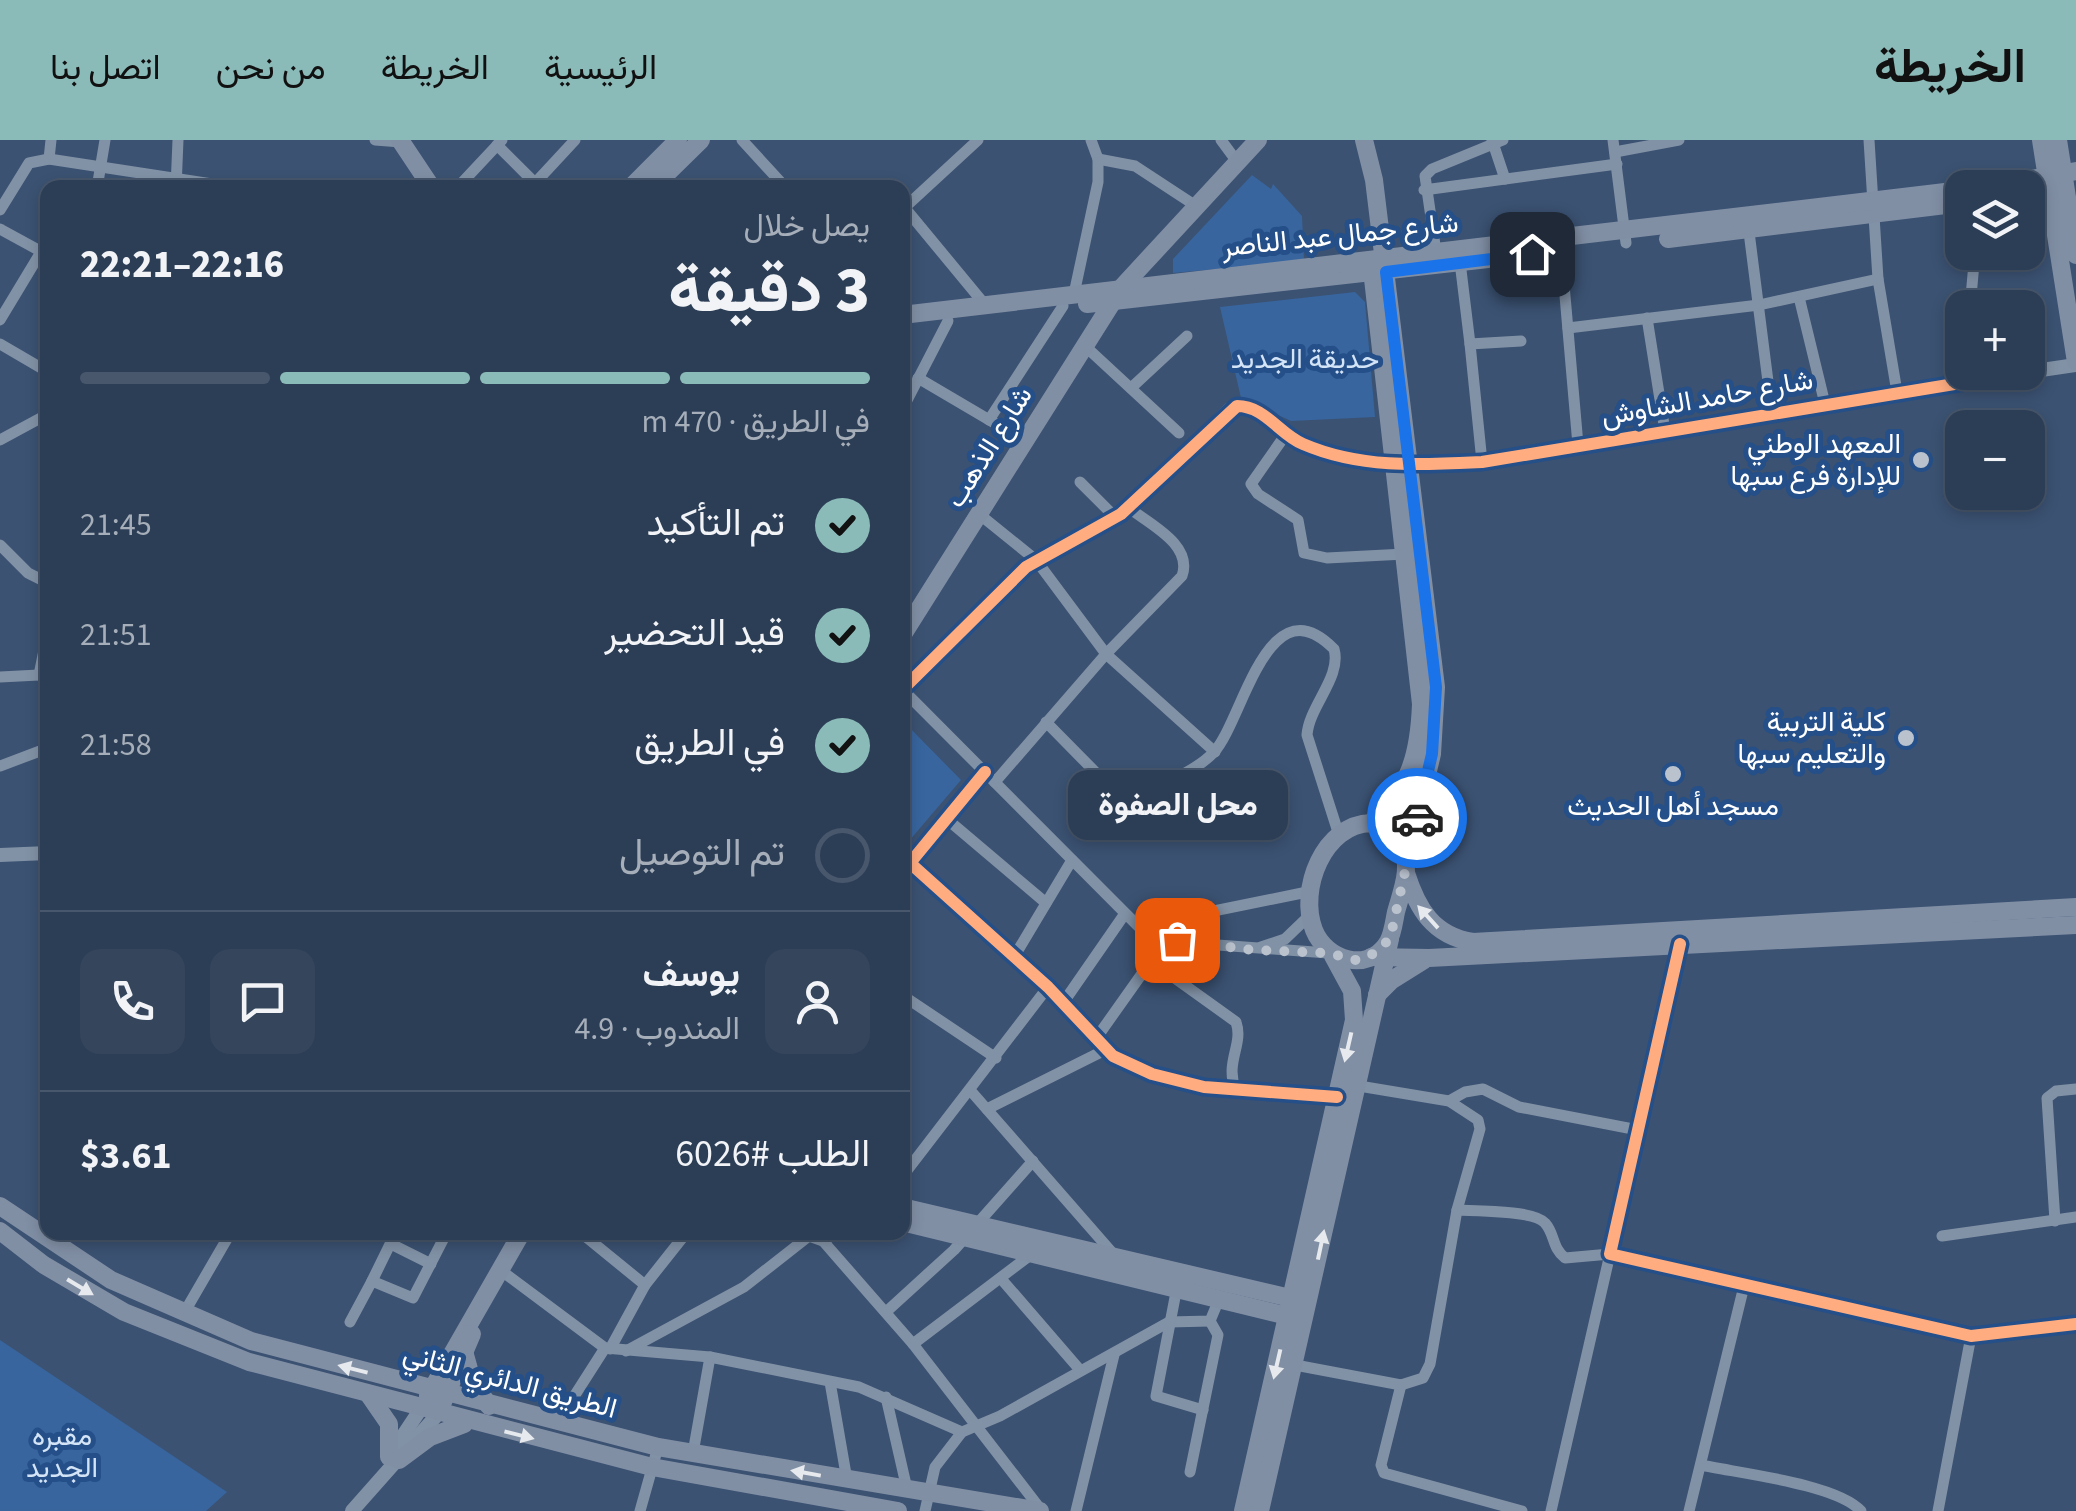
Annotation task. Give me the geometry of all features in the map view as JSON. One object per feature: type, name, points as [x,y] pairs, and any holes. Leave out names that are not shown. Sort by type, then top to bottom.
[{"type":"main road","points":[[638,180],[678,140]]},
{"type":"main road","points":[[660,180],[700,140]]},
{"type":"main road","name":"شارع الذهب","points":[[910,623],[1119,294],[1258,140]]},
{"type":"main road","points":[[1344,1089],[1377,996],[1378,957],[1390,939],[1429,770],[1437,708],[1365,180],[1355,140]]},
{"type":"main road","points":[[1364,140],[1376,261]]},
{"type":"main road","points":[[2041,140],[2062,181],[2076,250]]},
{"type":"main road","points":[[2058,140],[2076,364]]},
{"type":"main road","points":[[390,141],[414,180]]},
{"type":"main road","points":[[390,141],[425,180]]},
{"type":"main road","name":"شارع جمال عبد الناصر","points":[[910,314],[1119,294],[1436,252],[1748,232],[1945,194]]},
{"type":"main road","name":"شارع جمال عبد الناصر","points":[[1119,294],[1170,280],[1376,261],[1460,262],[1625,238],[1945,204]]},
{"type":"main road","points":[[1156,252],[1158,268],[1170,280]]},
{"type":"main road","name":"شارع جمال عبد الناصر","points":[[910,325],[1068,300]]},
{"type":"main road","points":[[1242,1511],[1298,1309],[1344,1089],[1355,1004],[1310,915],[1312,892],[1325,847],[1338,832],[1372,823],[1392,804],[1410,777],[1420,728],[1420,684],[1404,554],[1402,466]]},
{"type":"main road","points":[[1372,823],[1393,836],[1420,912],[1442,932],[1473,942],[2076,907]]},
{"type":"main road","points":[[1330,954],[1355,960],[1429,958],[2076,925]]},
{"type":"main road","points":[[1377,996],[1392,980],[1429,958]]},
{"type":"main road","name":"الطريق الدائري الثاني","points":[[0,1206],[40,1230]]},
{"type":"main road","points":[[910,1211],[1033,1254],[1220,1298],[1298,1309]]},
{"type":"main road","points":[[910,1223],[1116,1256],[1298,1309]]},
{"type":"main road","name":"الطريق الدائري الثاني","points":[[0,1232],[67,1280],[149,1323],[248,1362],[652,1468],[898,1511]]},
{"type":"main road","name":"الطريق الدائري الثاني","points":[[55,1240],[111,1280],[251,1341],[489,1406],[658,1446],[1041,1511]]},
{"type":"main road","points":[[428,1412],[517,1240]]},
{"type":"main road","points":[[1260,1511],[1295,1364],[1298,1309]]},
{"type":"main road","points":[[396,1380],[428,1372],[460,1353]]},
{"type":"main road","points":[[460,1353],[489,1406]]},
{"type":"main road","points":[[369,1395],[390,1424],[394,1458],[446,1428],[469,1422]]},
{"type":"street","points":[[48,159],[51,140]]},
{"type":"street","points":[[99,180],[104,140]]},
{"type":"street","points":[[177,180],[178,140]]},
{"type":"street","points":[[541,180],[575,140]]},
{"type":"street","points":[[742,140],[779,180]]},
{"type":"street","points":[[910,203],[978,140]]},
{"type":"street","points":[[990,420],[1068,300],[1094,210],[1098,159],[1092,140]]},
{"type":"street","points":[[1221,140],[1238,163]]},
{"type":"street","points":[[1424,190],[1505,179],[1679,140]]},
{"type":"street","points":[[1869,140],[1878,279],[1898,392]]},
{"type":"street","points":[[464,180],[500,142],[534,180]]},
{"type":"street","points":[[1436,252],[1424,190],[1428,171],[1496,142],[1505,179]]},
{"type":"street","points":[[1615,152],[1625,238]]},
{"type":"street","points":[[0,210],[32,161],[48,159],[163,180]]},
{"type":"street","points":[[1098,159],[1134,166],[1196,206]]},
{"type":"street","points":[[910,216],[986,306]]},
{"type":"street","points":[[0,229],[40,252]]},
{"type":"street","points":[[1748,232],[1772,413]]},
{"type":"street","points":[[1561,250],[1578,445]]},
{"type":"street","points":[[0,320],[40,260]]},
{"type":"street","points":[[1460,262],[1482,462]]},
{"type":"street","points":[[1568,328],[1758,305],[1878,279]]},
{"type":"street","points":[[1799,297],[1825,404]]},
{"type":"street","points":[[1647,318],[1665,431]]},
{"type":"street","points":[[910,394],[948,321]]},
{"type":"street","points":[[1130,388],[1187,336]]},
{"type":"street","points":[[1470,344],[1521,341]]},
{"type":"street","points":[[0,344],[40,367]]},
{"type":"street","points":[[1085,346],[1180,433]]},
{"type":"street","name":"شارع حامد الشاوش","points":[[2045,369],[2076,364]]},
{"type":"street","points":[[918,378],[1025,441]]},
{"type":"street","name":"شارع حامد الشاوش","points":[[1402,466],[1482,462],[1945,383]]},
{"type":"street","points":[[910,682],[1036,560],[1129,508],[1230,408],[1253,408],[1286,434],[1322,450],[1402,466]]},
{"type":"street","points":[[0,440],[40,418]]},
{"type":"street","points":[[1286,434],[1251,484],[1258,494],[1298,520],[1304,552],[1327,558],[1404,554]]},
{"type":"street","points":[[1080,482],[1116,518]]},
{"type":"street","points":[[910,863],[1106,654],[1175,587],[1187,563],[1183,551],[1129,508]]},
{"type":"street","points":[[979,514],[1036,560],[1106,654],[1215,752]]},
{"type":"street","points":[[0,544],[40,579]]},
{"type":"street","points":[[1046,722],[1099,778],[1123,793],[1162,786],[1215,752],[1271,644],[1292,634],[1325,641],[1336,654],[1336,666],[1308,718],[1306,735],[1338,832]]},
{"type":"street","points":[[0,677],[40,674]]},
{"type":"street","points":[[910,696],[1138,926],[1168,937],[1252,950],[1330,954]]},
{"type":"street","points":[[0,766],[40,751]]},
{"type":"street","points":[[948,820],[1046,903]]},
{"type":"street","points":[[0,856],[40,853]]},
{"type":"street","points":[[1014,957],[1072,860]]},
{"type":"street","points":[[910,870],[1048,986],[1106,1050],[1152,1074],[1236,1091],[1344,1089],[1449,1102],[1474,1114],[1480,1129],[1457,1210],[1430,1364],[1417,1383],[1400,1385],[1295,1364]]},
{"type":"street","points":[[1138,926],[1312,892]]},
{"type":"street","points":[[1063,1004],[1124,915]]},
{"type":"street","points":[[1252,950],[1285,939],[1310,915]]},
{"type":"street","points":[[1096,1040],[1168,937]]},
{"type":"street","points":[[1551,1511],[1680,944]]},
{"type":"street","points":[[1152,961],[1236,1022],[1239,1032],[1230,1069],[1236,1091]]},
{"type":"street","points":[[910,1166],[1048,986]]},
{"type":"street","points":[[910,1000],[996,1058]]},
{"type":"street","points":[[988,1110],[1106,1050]]},
{"type":"street","points":[[1449,1102],[1465,1092],[1483,1089],[1519,1108],[1638,1130]]},
{"type":"street","points":[[2055,1220],[2047,1098],[2056,1091],[2076,1089]]},
{"type":"street","points":[[970,1090],[1116,1256]]},
{"type":"street","points":[[886,1312],[1033,1161]]},
{"type":"street","points":[[1457,1210],[1536,1216],[1548,1227],[1556,1250],[1564,1258],[1610,1254],[1971,1336],[2076,1324]]},
{"type":"street","points":[[1942,1236],[2076,1217]]},
{"type":"street","points":[[184,1313],[226,1240]]},
{"type":"street","points":[[350,1322],[393,1240]]},
{"type":"street","points":[[397,1240],[431,1264]]},
{"type":"street","points":[[372,1281],[415,1298],[443,1240]]},
{"type":"street","points":[[590,1240],[645,1286]]},
{"type":"street","points":[[557,1422],[645,1286],[681,1240]]},
{"type":"street","points":[[626,1352],[744,1287],[804,1240]]},
{"type":"street","points":[[821,1240],[913,1344],[1041,1511]]},
{"type":"street","points":[[913,1344],[1003,1281],[1033,1254]]},
{"type":"street","points":[[500,1269],[608,1348],[710,1357],[830,1382],[886,1397],[962,1432]]},
{"type":"street","points":[[1003,1281],[1080,1370]]},
{"type":"street","points":[[1690,1511],[1744,1286]]},
{"type":"street","points":[[1178,1287],[1156,1396],[1203,1410]]},
{"type":"street","points":[[1210,1322],[1220,1298]]},
{"type":"street","points":[[925,1511],[927,1492],[942,1455],[962,1432],[977,1428],[1169,1322],[1210,1322]]},
{"type":"street","points":[[1190,1472],[1218,1335],[1210,1322]]},
{"type":"street","points":[[1938,1511],[1971,1336]]},
{"type":"street","points":[[1076,1511],[1114,1355]]},
{"type":"street","points":[[693,1453],[710,1357]]},
{"type":"street","points":[[830,1382],[847,1480]]},
{"type":"street","points":[[1400,1385],[1381,1465],[1384,1473],[1522,1511]]},
{"type":"street","points":[[886,1397],[907,1489]]},
{"type":"street","points":[[352,1511],[428,1412]]},
{"type":"street","points":[[640,1511],[658,1446]]},
{"type":"street","points":[[1700,1465],[1830,1494],[1852,1501],[1861,1511]]},
{"type":"green space","points":[[1252,175],[1271,189],[1273,184],[1302,216],[1304,261],[1173,273],[1173,259]]},
{"type":"green space","name":"حديقة الجديد","points":[[1355,292],[1365,302],[1375,417],[1291,421],[1241,398],[1220,307]]},
{"type":"green space","points":[[910,728],[961,780],[910,840]]},
{"type":"green space","name":"مقبره الجديد","points":[[0,1340],[227,1492],[206,1511],[0,1511]]},
{"type":"cycle path","points":[[910,682],[1026,567],[1121,514],[1237,406],[1264,415],[1303,444],[1347,458],[1392,464],[1459,463],[1945,386]]},
{"type":"cycle path","points":[[985,772],[910,863],[1048,987],[1113,1056],[1152,1074],[1204,1087],[1337,1097]]},
{"type":"cycle path","points":[[1680,944],[1610,1254],[1971,1336],[2076,1324]]},
{"type":"way so far","points":[[1177,940],[1252,950],[1328,953],[1363,960],[1390,939],[1417,818]]},
{"type":"place","name":"المعهد الوطني للإدارة فرع سبها","points":[[1921,460]]},
{"type":"place","name":"كلية التربية والتعليم سبها","points":[[1906,738]]},
{"type":"place","name":"مسجد أهل الحديث","points":[[1673,774]]},
{"type":"place","name":"محل الصفوة","points":[[1177,940]]},
{"type":"route","points":[[1417,818],[1432,754],[1436,687],[1386,272],[1532,254]]}]
